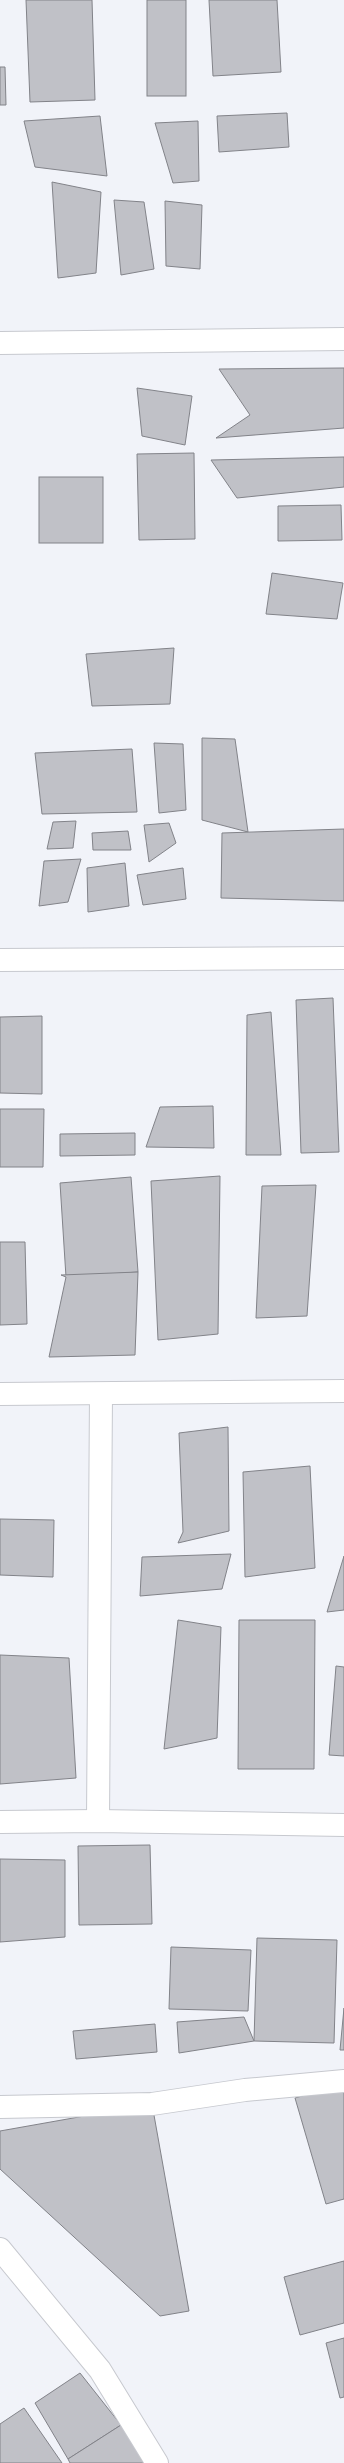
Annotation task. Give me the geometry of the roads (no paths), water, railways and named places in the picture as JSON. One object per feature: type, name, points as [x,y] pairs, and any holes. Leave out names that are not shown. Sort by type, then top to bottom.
[{"type":"street","points":[[0,343],[344,340]]},
{"type":"street","points":[[0,960],[344,958]]},
{"type":"street","points":[[0,1394],[344,1391]]},
{"type":"street","points":[[98,1821],[101,1394]]},
{"type":"street","points":[[0,1822],[98,1821],[344,1825]]},
{"type":"street","points":[[0,2107],[152,2104],[245,2090],[344,2081]]},
{"type":"street","points":[[0,2249],[100,2370],[157,2463]]}]
